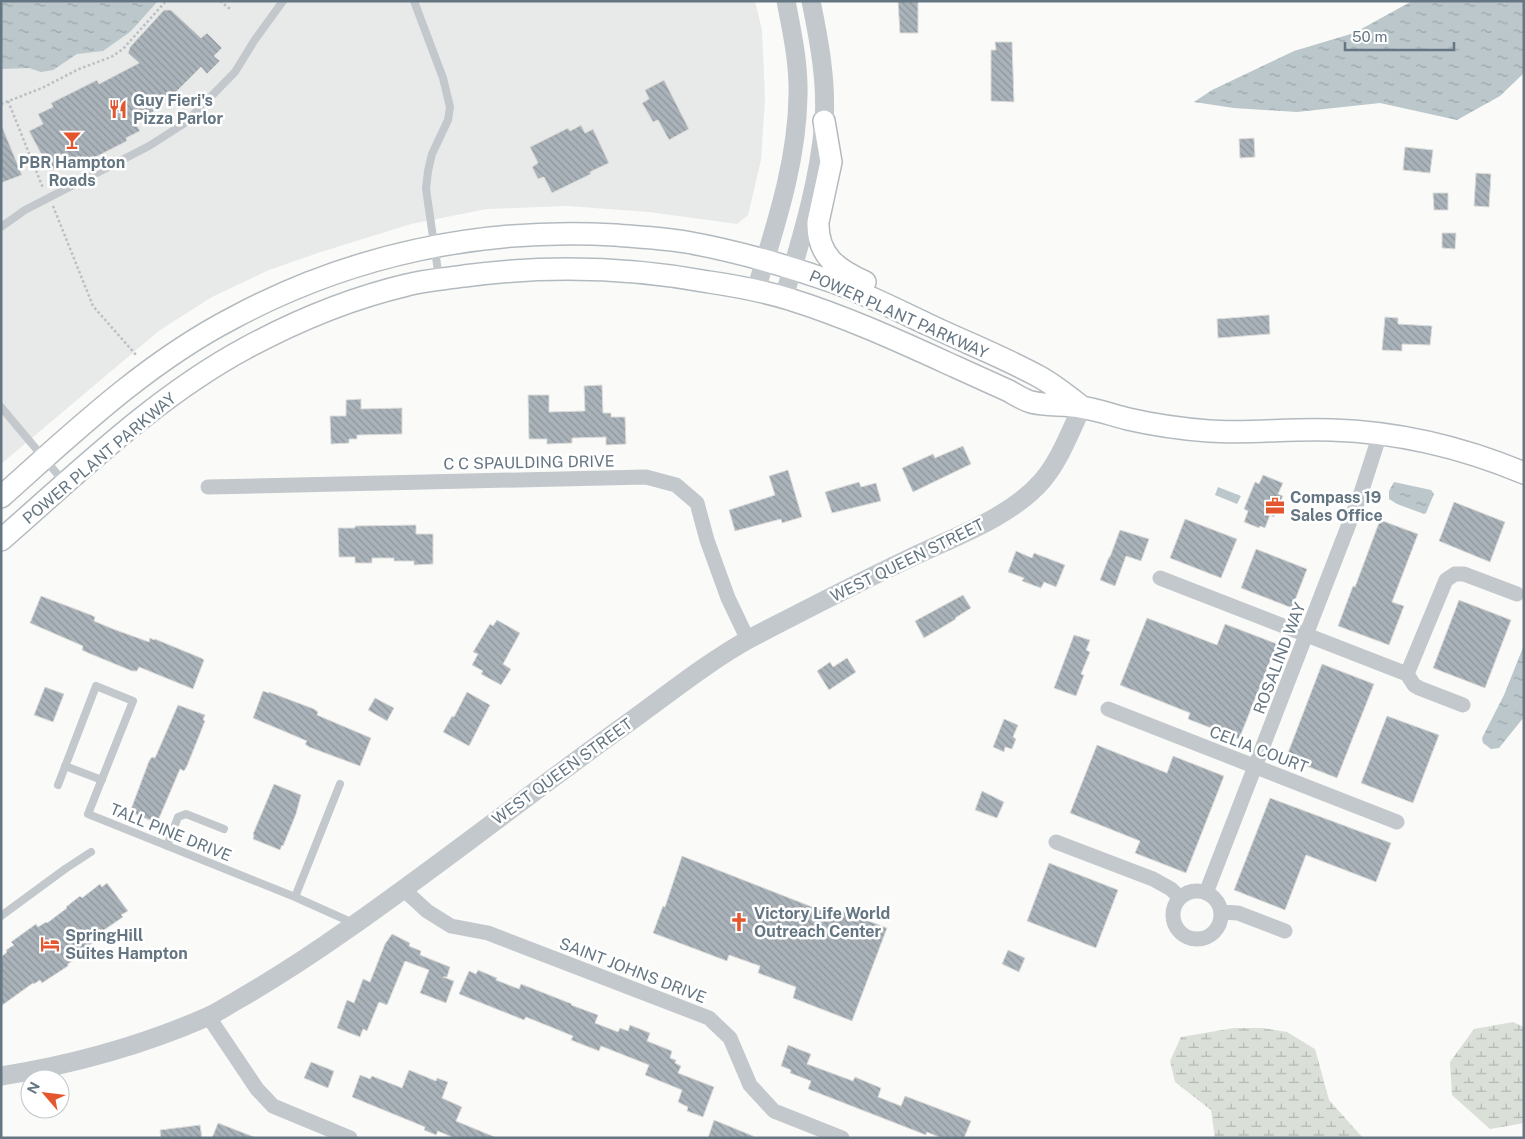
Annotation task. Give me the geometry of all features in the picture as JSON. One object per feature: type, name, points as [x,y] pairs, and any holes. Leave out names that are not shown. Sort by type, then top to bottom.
[{"type":"main road","points":[[824,121],[831,162],[818,222],[818,231],[828,257],[837,267],[849,275],[927,312],[952,336]]},
{"type":"main road","name":"POWER PLANT PARKWAY","points":[[1,496],[104,406],[144,375],[190,343],[231,319],[307,283],[394,255],[503,237],[575,233],[637,236],[685,242],[765,260],[838,284],[1040,376],[1082,407]]},
{"type":"main road","name":"POWER PLANT PARKWAY","points":[[1,540],[165,401],[246,348],[318,314],[409,284],[540,268],[629,270],[671,275],[756,290],[784,297],[864,325],[1031,402],[1082,407],[1129,419],[1205,431],[1236,432],[1311,429],[1380,434],[1417,440],[1490,459],[1524,473]]},
{"type":"street","points":[[756,290],[785,191],[796,129],[797,70],[786,1]]},
{"type":"street","points":[[784,297],[808,214],[820,161],[824,121],[824,86],[810,1]]},
{"type":"street","name":"WEST QUEEN STREET","points":[[1,1076],[49,1068],[106,1052],[208,1016],[285,972],[355,924],[555,775],[690,678],[748,640],[878,573],[976,527],[1025,498],[1042,481],[1056,461],[1082,407]]},
{"type":"street","name":"ROSALIND WAY","points":[[1206,893],[1361,493],[1380,434]]},
{"type":"street","name":"C C SPAULDING DRIVE","points":[[208,487],[646,477],[676,485],[697,503],[707,540],[728,598],[748,640]]},
{"type":"street","points":[[1407,674],[1446,580],[1455,574],[1464,574],[1517,594]]},
{"type":"street","points":[[1160,578],[1407,674],[1414,685],[1419,688],[1463,706]]},
{"type":"street","name":"CELIA COURT","points":[[1108,709],[1397,822]]},
{"type":"street","points":[[1056,842],[1153,878],[1171,888],[1180,898]]},
{"type":"street","name":"SAINT JOHNS DRIVE","points":[[403,889],[427,911],[451,926],[488,933],[708,1018],[730,1038],[750,1085],[774,1111],[842,1138]]},
{"type":"street","points":[[1192,891],[1206,893],[1216,900],[1221,912],[1218,926],[1213,932],[1200,938],[1192,938],[1180,931],[1173,918],[1176,904],[1180,898],[1192,891]]},
{"type":"street","points":[[1221,912],[1238,913],[1285,931]]},
{"type":"street","points":[[208,1016],[257,1089],[273,1106],[350,1138]]},
{"type":"lane","points":[[1,228],[25,210],[149,146],[186,123],[235,72],[254,41],[283,1]]},
{"type":"lane","points":[[414,1],[443,78],[450,106],[448,120],[432,154],[426,189],[440,280]]},
{"type":"lane","points":[[1,407],[65,484]]},
{"type":"lane","name":"TALL PINE DRIVE","points":[[65,766],[96,686],[133,701],[88,814],[295,897],[355,924]]},
{"type":"lane","points":[[58,785],[65,766],[102,780]]},
{"type":"lane","points":[[295,897],[340,784]]},
{"type":"lane","points":[[167,846],[178,817],[186,814],[224,829]]},
{"type":"lane","points":[[1,916],[64,869],[91,852]]},
{"type":"path","points":[[1,104],[42,88],[123,50],[166,1]]},
{"type":"path","points":[[220,1],[230,9]]},
{"type":"path","points":[[8,101],[54,208],[92,306],[137,356]]},
{"type":"shaded area","points":[[1,1],[755,1],[762,30],[765,98],[761,160],[748,215],[737,224],[649,212],[567,206],[487,209],[411,224],[321,252],[269,270],[212,297],[160,330],[1,464]]},
{"type":"green space","points":[[1513,1022],[1524,1027],[1524,1123],[1490,1129],[1452,1095],[1450,1062],[1474,1029]]},
{"type":"green space","points":[[1234,1028],[1262,1028],[1287,1032],[1315,1049],[1329,1100],[1363,1138],[1215,1138],[1211,1110],[1175,1082],[1170,1061],[1181,1037]]},
{"type":"water","points":[[1,1],[158,1],[130,32],[103,51],[77,54],[53,70],[41,72],[29,68],[1,69]]},
{"type":"water","points":[[1412,1],[1524,1],[1524,73],[1500,96],[1457,120],[1380,103],[1297,112],[1234,108],[1194,102],[1212,90],[1294,51],[1354,33]]},
{"type":"water","points":[[1394,482],[1431,490],[1434,494],[1426,513],[1424,514],[1397,504],[1389,499],[1389,491]]},
{"type":"water","points":[[1218,487],[1241,496],[1237,504],[1215,495]]},
{"type":"water","points":[[1524,645],[1524,717],[1499,748],[1491,749],[1483,743],[1482,738],[1504,695]]},
{"type":"building","points":[[898,1],[918,1],[918,33],[900,33]]},
{"type":"building","points":[[164,10],[171,10],[201,38],[207,33],[222,48],[214,56],[220,61],[207,74],[201,67],[172,96],[170,94],[151,114],[135,122],[140,131],[126,138],[127,141],[82,164],[80,161],[65,169],[63,164],[50,171],[29,131],[43,124],[38,114],[53,107],[51,103],[97,80],[99,84],[139,63],[128,53],[130,47]]},
{"type":"building","points":[[995,42],[1012,42],[1014,102],[991,101],[991,50],[996,50]]},
{"type":"building","points":[[664,80],[689,129],[669,140],[658,120],[653,122],[642,103],[649,99],[645,90]]},
{"type":"building","points":[[1,124],[22,175],[1,183]]},
{"type":"building","points":[[581,125],[585,133],[593,129],[609,163],[552,193],[544,177],[538,179],[532,167],[538,163],[530,147],[568,128],[570,131]]},
{"type":"building","points":[[1254,138],[1255,157],[1240,158],[1239,139]]},
{"type":"building","points":[[1405,147],[1433,150],[1430,173],[1403,170]]},
{"type":"building","points":[[1476,173],[1491,174],[1489,207],[1474,206]]},
{"type":"building","points":[[1433,193],[1448,193],[1448,210],[1434,210]]},
{"type":"building","points":[[1442,233],[1456,233],[1455,249],[1442,248]]},
{"type":"building","points":[[1269,315],[1270,334],[1218,338],[1217,319]]},
{"type":"building","points":[[1385,317],[1398,318],[1398,324],[1432,326],[1430,345],[1402,344],[1402,351],[1382,350]]},
{"type":"building","points":[[602,385],[603,413],[611,413],[611,417],[625,417],[626,444],[606,445],[606,437],[572,438],[572,443],[547,444],[547,439],[529,439],[528,395],[549,395],[549,412],[585,411],[584,386]]},
{"type":"building","points":[[361,399],[361,409],[402,408],[402,434],[357,435],[357,439],[349,439],[349,443],[331,444],[330,416],[346,416],[346,400]]},
{"type":"building","points":[[963,446],[971,464],[913,492],[902,468],[933,454],[935,458]]},
{"type":"building","points":[[788,470],[802,517],[782,523],[781,519],[735,531],[729,510],[775,495],[769,476]]},
{"type":"building","points":[[1263,475],[1283,483],[1278,494],[1283,496],[1274,517],[1270,515],[1265,528],[1260,526],[1259,528],[1244,522],[1248,511],[1244,509],[1255,482],[1259,484]]},
{"type":"building","points":[[859,482],[861,487],[876,483],[881,501],[832,513],[825,492]]},
{"type":"building","points":[[1454,502],[1505,522],[1490,562],[1439,541]]},
{"type":"building","points":[[1185,519],[1237,539],[1221,578],[1170,558]]},
{"type":"building","points":[[1380,520],[1418,534],[1392,602],[1404,606],[1389,645],[1338,626]]},
{"type":"building","points":[[416,525],[416,534],[433,534],[433,564],[414,565],[414,561],[394,561],[394,558],[372,558],[372,563],[355,563],[355,557],[339,557],[338,528]]},
{"type":"building","points":[[1120,530],[1149,539],[1141,561],[1126,556],[1115,586],[1100,580]]},
{"type":"building","points":[[1256,549],[1307,569],[1292,608],[1241,588]]},
{"type":"building","points":[[1016,551],[1032,558],[1034,553],[1065,565],[1056,587],[1044,582],[1041,588],[1022,581],[1024,578],[1008,572]]},
{"type":"building","points":[[963,595],[971,608],[924,638],[915,621]]},
{"type":"building","points":[[41,596],[91,615],[95,617],[94,621],[113,629],[149,642],[150,638],[155,639],[201,658],[204,660],[193,689],[139,667],[137,671],[132,671],[86,652],[82,650],[83,646],[30,623]]},
{"type":"building","points":[[1459,600],[1511,620],[1485,688],[1433,668]]},
{"type":"building","points":[[1147,618],[1217,645],[1225,624],[1277,644],[1239,739],[1188,719],[1190,713],[1120,685]]},
{"type":"building","points":[[497,620],[520,633],[503,664],[511,669],[501,685],[481,674],[483,671],[472,665],[478,654],[473,652],[490,624],[493,626]]},
{"type":"building","points":[[1074,635],[1090,640],[1086,650],[1090,652],[1081,674],[1084,675],[1076,696],[1054,688]]},
{"type":"building","points":[[847,658],[856,672],[829,690],[817,671],[830,662],[833,667]]},
{"type":"building","points":[[1322,664],[1374,684],[1337,778],[1286,758]]},
{"type":"building","points":[[45,687],[64,694],[53,722],[34,715]]},
{"type":"building","points":[[263,691],[314,709],[318,712],[317,715],[371,738],[360,766],[309,747],[305,744],[307,741],[253,718]]},
{"type":"building","points":[[467,692],[490,705],[469,746],[443,732],[452,716],[454,717]]},
{"type":"building","points":[[375,698],[394,708],[387,721],[368,710]]},
{"type":"building","points":[[178,705],[205,715],[203,720],[205,721],[187,766],[184,771],[180,769],[157,823],[130,812],[149,761],[152,757],[155,758]]},
{"type":"building","points":[[1387,716],[1439,735],[1413,803],[1361,783]]},
{"type":"building","points":[[1004,719],[1018,725],[1013,737],[1016,739],[1012,749],[1005,747],[1004,752],[993,747]]},
{"type":"building","points":[[1097,745],[1167,773],[1173,756],[1224,776],[1186,873],[1135,853],[1140,841],[1070,813]]},
{"type":"building","points":[[274,784],[301,795],[296,814],[280,850],[253,839],[253,834]]},
{"type":"building","points":[[982,791],[1004,802],[997,818],[975,810]]},
{"type":"building","points":[[1270,798],[1391,843],[1376,882],[1306,855],[1285,910],[1234,890]]},
{"type":"building","name":"Victory Life World Outreach Center","points":[[682,856],[825,912],[827,905],[887,928],[852,1021],[793,998],[796,987],[758,973],[760,966],[729,955],[727,961],[653,933],[663,906],[665,907]]},
{"type":"building","points":[[1049,863],[1118,890],[1096,948],[1027,921]]},
{"type":"building","name":"SpringHill Suites Hampton","points":[[107,883],[128,911],[121,915],[123,917],[104,930],[106,933],[76,955],[78,957],[68,966],[42,983],[40,980],[33,983],[1,1006],[1,957],[7,952],[6,950],[14,945],[11,942],[36,924],[38,927],[47,923],[80,896],[82,898],[100,884],[102,887]]},
{"type":"building","points":[[392,934],[410,943],[409,946],[421,951],[420,955],[450,967],[447,977],[443,977],[454,981],[446,1003],[420,993],[429,970],[405,961],[387,1005],[379,1002],[367,1031],[363,1029],[360,1037],[337,1028],[347,1000],[354,1003],[363,979],[370,982],[385,944]]},
{"type":"building","points":[[1008,950],[1025,958],[1019,972],[1002,964]]},
{"type":"building","points":[[478,970],[497,978],[496,980],[519,989],[521,984],[598,1015],[595,1023],[618,1032],[620,1028],[628,1031],[630,1025],[650,1033],[647,1041],[672,1051],[670,1058],[676,1060],[675,1063],[681,1066],[678,1073],[714,1087],[703,1117],[687,1111],[688,1107],[678,1102],[682,1090],[645,1075],[649,1065],[601,1046],[599,1051],[571,1040],[573,1036],[526,1017],[524,1020],[459,994],[469,971],[476,974]]},
{"type":"building","points":[[788,1045],[811,1054],[807,1064],[853,1081],[855,1077],[881,1088],[878,1097],[901,1106],[905,1096],[971,1121],[964,1138],[941,1138],[927,1132],[926,1135],[808,1089],[811,1081],[790,1073],[791,1070],[781,1066]]},
{"type":"building","points":[[311,1062],[334,1071],[328,1088],[304,1078]]},
{"type":"building","points":[[409,1070],[436,1081],[437,1078],[448,1082],[442,1098],[462,1107],[456,1121],[497,1138],[454,1138],[438,1131],[436,1135],[424,1130],[425,1127],[352,1097],[360,1075],[370,1079],[372,1076],[402,1088]]},
{"type":"building","points":[[714,1120],[753,1136],[753,1138],[708,1138]]},
{"type":"building","points":[[218,1123],[254,1137],[254,1138],[212,1138]]},
{"type":"building","points":[[200,1125],[202,1138],[161,1138],[160,1130]]},
{"type":"place","name":"Guy Fieri's Pizza Parlor","points":[[118,109]]},
{"type":"place","name":"PBR Hampton Roads","points":[[72,140]]},
{"type":"place","name":"Compass 19 Sales Office","points":[[1275,506]]},
{"type":"place","name":"Victory Life World Outreach Center","points":[[739,922]]},
{"type":"place","name":"SpringHill Suites Hampton","points":[[50,944]]}]
